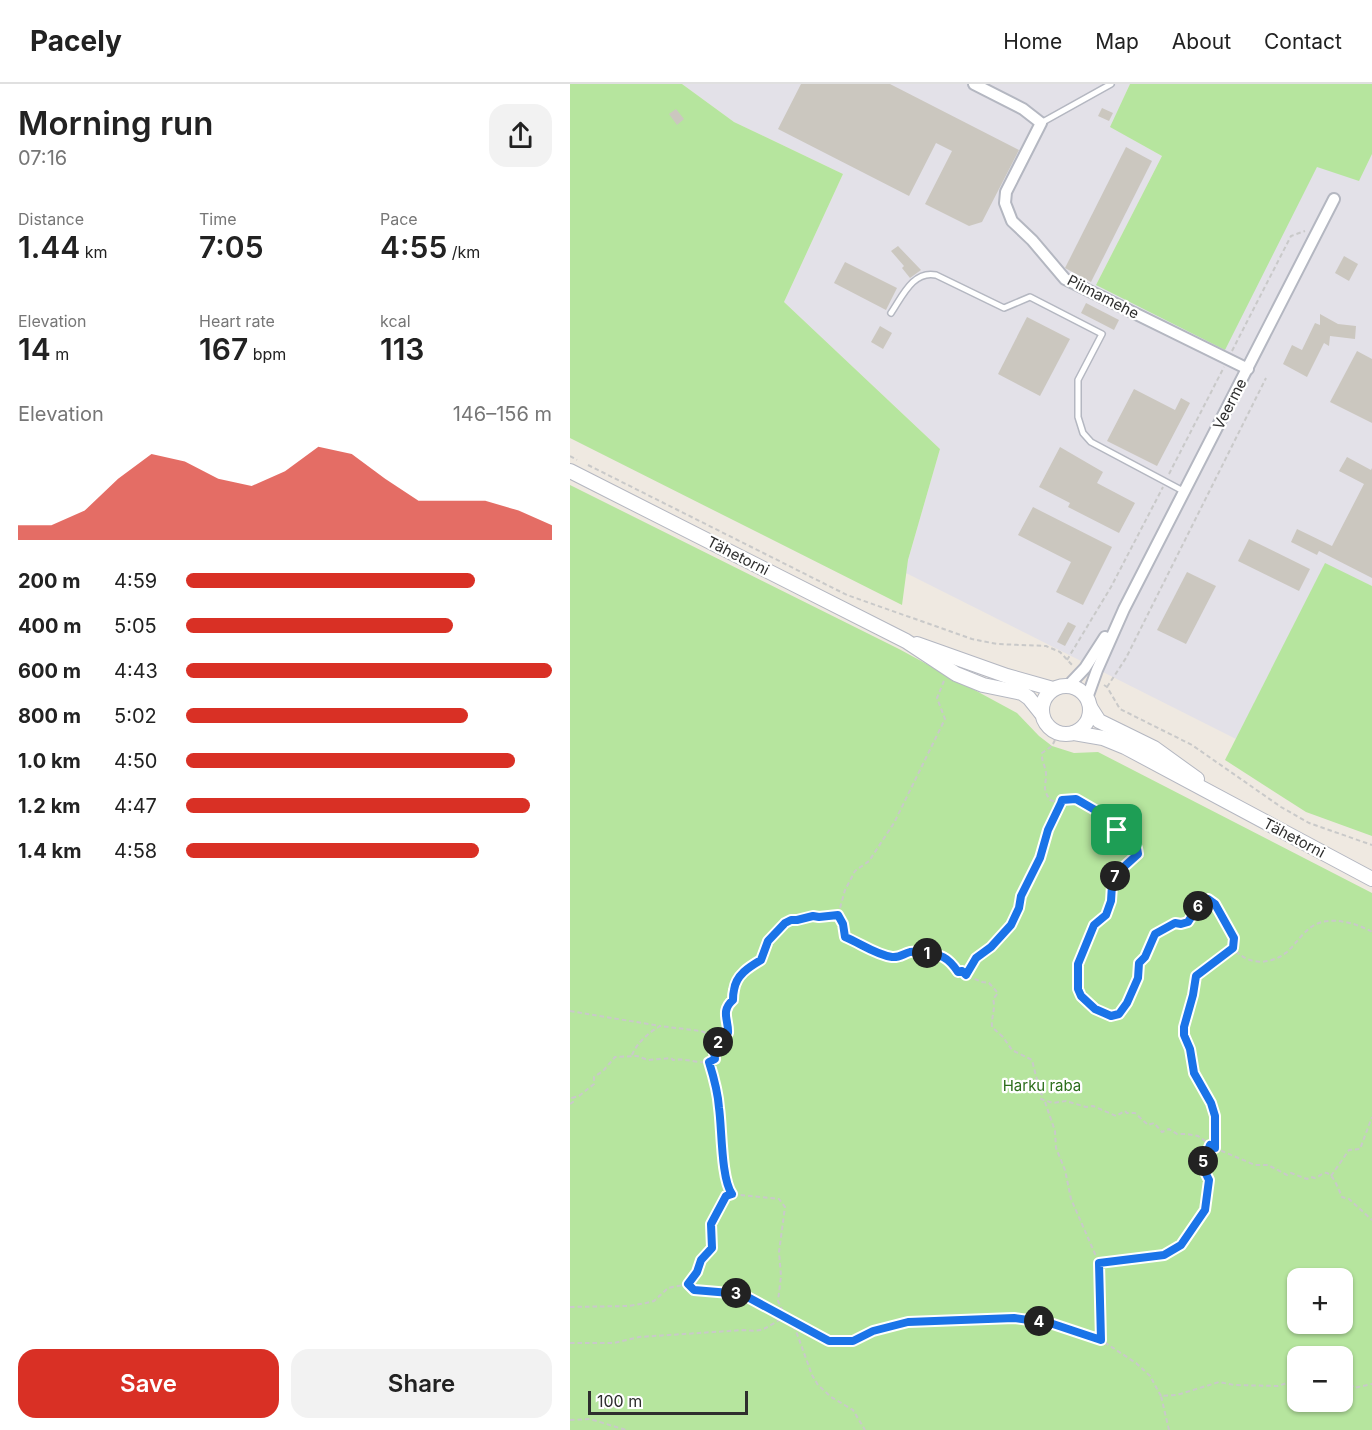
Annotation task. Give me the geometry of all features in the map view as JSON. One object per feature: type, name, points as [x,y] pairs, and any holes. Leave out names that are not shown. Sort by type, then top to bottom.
[{"type":"street","points":[[974,84],[1023,109],[1041,123]]},
{"type":"street","name":"Piimamehe","points":[[1041,123],[1006,192],[1005,203],[1012,221],[1032,240],[1065,279],[1248,369]]},
{"type":"street","name":"Veerme","points":[[1088,703],[1093,679],[1124,609],[1334,199]]},
{"type":"street","name":"Tähetorni","points":[[570,471],[906,641],[956,674],[983,685],[1022,693],[1041,713]]},
{"type":"street","name":"Veerme","points":[[1068,686],[1081,673],[1124,609]]},
{"type":"street","name":"Tähetorni","points":[[906,641],[1007,676],[1053,689]]},
{"type":"street","points":[[1068,686],[1081,691],[1088,703],[1086,723],[1074,733],[1064,734],[1053,731],[1045,723],[1041,713],[1044,699],[1053,689],[1068,686]]},
{"type":"street","name":"Tähetorni","points":[[1088,703],[1099,721],[1154,748],[1217,795]]},
{"type":"street","name":"Tähetorni","points":[[1074,733],[1103,738],[1125,747],[1372,879]]},
{"type":"lane","points":[[1041,123],[1111,84]]},
{"type":"lane","points":[[891,313],[916,278],[928,273],[1004,308],[1030,297],[1102,334],[1078,380],[1078,417],[1083,433],[1091,442],[1185,492]]},
{"type":"path","points":[[1067,660],[1111,587],[1291,236],[1322,225]]},
{"type":"path","points":[[1107,687],[1126,658],[1266,378]]},
{"type":"path","points":[[570,456],[848,595],[972,639],[997,644],[1046,646],[1060,652],[1081,673]]},
{"type":"path","points":[[946,675],[937,698],[945,719],[894,823],[869,861],[855,870],[845,890],[838,915],[843,924],[845,937],[854,943],[890,957],[899,957],[916,951],[934,952],[951,962],[958,972],[962,971],[982,982],[989,982],[998,993],[993,999],[995,1004],[991,1020],[992,1027],[1012,1050],[1032,1060],[1042,1095],[1041,1099],[1044,1101],[1055,1131],[1056,1148],[1065,1170],[1071,1199],[1099,1263],[1101,1340]]},
{"type":"path","points":[[1093,679],[1107,687],[1120,709],[1192,746],[1281,807],[1309,823],[1372,845]]},
{"type":"path","points":[[1055,741],[1042,753],[1041,762],[1046,774],[1044,790],[1050,800],[1061,803]]},
{"type":"path","points":[[966,975],[976,958],[991,947],[1011,925],[1019,908],[1023,890],[1040,858],[1048,830],[1062,800],[1076,799],[1102,814],[1137,848],[1138,854],[1116,874],[1106,915],[1094,925],[1078,964],[1078,989],[1088,1004],[1111,1016],[1119,1014],[1127,1003],[1138,978],[1139,963],[1145,957],[1155,934],[1175,923],[1188,922],[1202,900],[1208,899],[1215,904],[1234,938],[1233,948],[1240,957],[1251,962],[1262,962],[1280,957],[1307,931],[1322,922],[1358,925],[1372,932]]},
{"type":"path","points":[[570,1104],[573,1102],[572,1098],[579,1096],[594,1084],[594,1077],[603,1071],[615,1057],[632,1056],[648,1060],[671,1058],[693,1062],[709,1062],[715,1059],[712,1050],[719,1038],[729,1030],[725,1011],[727,1005],[733,1000],[736,984],[749,965],[761,960],[764,949],[774,934],[791,920],[838,915]]},
{"type":"path","points":[[1215,1148],[1215,1116],[1211,1103],[1194,1073],[1184,1027],[1196,976],[1233,948]]},
{"type":"path","points":[[570,1011],[701,1031],[719,1038]]},
{"type":"path","points":[[632,1056],[642,1040],[660,1026]]},
{"type":"path","points":[[709,1062],[716,1085],[725,1167],[729,1190],[732,1194]]},
{"type":"path","points":[[1044,1101],[1053,1103],[1066,1101],[1086,1107],[1093,1106],[1116,1116],[1125,1111],[1136,1113],[1148,1125],[1154,1123],[1162,1132],[1169,1129],[1177,1134],[1198,1136],[1215,1148],[1255,1166],[1268,1165],[1287,1174],[1291,1173],[1307,1179],[1325,1173],[1331,1176],[1342,1197],[1349,1199],[1372,1220]]},
{"type":"path","points":[[1331,1176],[1349,1150],[1360,1149],[1372,1118]]},
{"type":"path","points":[[1099,1263],[1164,1255],[1181,1245],[1205,1210],[1209,1180],[1202,1166],[1210,1145]]},
{"type":"path","points":[[570,1307],[629,1306],[646,1303],[654,1301],[668,1288],[688,1284],[697,1272],[701,1260],[712,1248],[711,1224],[726,1196],[732,1194],[779,1199],[784,1207],[779,1252],[781,1276],[778,1301],[785,1317],[796,1331],[818,1385],[831,1397],[853,1410],[865,1430]]},
{"type":"path","points":[[688,1284],[694,1290],[742,1294],[829,1341],[853,1341],[873,1331],[908,1322],[1014,1318],[1050,1323],[1101,1340],[1136,1363],[1150,1376],[1161,1396],[1169,1430]]},
{"type":"path","points":[[570,1343],[614,1343],[639,1337],[735,1330],[757,1332],[763,1331],[785,1317]]},
{"type":"path","points":[[1161,1396],[1177,1395],[1219,1382],[1234,1385],[1278,1386],[1287,1383]]},
{"type":"path","points":[[1353,1386],[1354,1388],[1372,1384]]},
{"type":"path","points":[[570,1420],[591,1419],[626,1430]]},
{"type":"shaded area","points":[[682,84],[1130,84],[1111,127],[1162,156],[1096,285],[1317,166],[1359,180],[1372,154],[1372,586],[1325,564],[1236,739],[906,573],[940,449],[784,302],[843,174],[734,122]]},
{"type":"green space","points":[[570,84],[682,84],[734,122],[843,174],[784,302],[940,449],[908,560],[902,605],[570,438]]},
{"type":"green space","points":[[1130,84],[1372,84],[1372,154],[1359,181],[1317,167],[1225,350],[1096,285],[1162,156],[1110,127]]},
{"type":"green space","name":"Harku raba","points":[[570,485],[899,649],[1017,713],[1052,746],[1074,753],[1098,752],[1372,893],[1372,1430],[570,1430]]},
{"type":"green space","points":[[1325,563],[1372,586],[1372,836],[1306,812],[1225,760]]},
{"type":"building","points":[[801,84],[890,84],[1019,150],[982,222],[969,226],[925,204],[952,151],[936,143],[909,196],[778,129]]},
{"type":"building","points":[[1102,108],[1113,113],[1109,121],[1098,116]]},
{"type":"building","points":[[676,109],[684,119],[677,125],[669,114]]},
{"type":"building","points":[[1126,147],[1152,161],[1091,282],[1065,268]]},
{"type":"building","points":[[898,246],[921,270],[910,278],[902,268],[904,266],[891,251]]},
{"type":"building","points":[[1344,256],[1358,264],[1349,281],[1335,273]]},
{"type":"building","points":[[845,262],[897,288],[886,310],[834,283]]},
{"type":"building","points":[[1086,303],[1119,320],[1114,330],[1081,313]]},
{"type":"building","points":[[1320,314],[1338,324],[1356,326],[1355,339],[1330,336],[1329,346],[1324,343],[1307,377],[1283,364],[1292,345],[1302,350],[1315,323],[1320,325]]},
{"type":"building","points":[[1027,317],[1070,339],[1040,396],[998,374]]},
{"type":"building","points":[[880,326],[892,333],[883,349],[871,342]]},
{"type":"building","points":[[1357,351],[1372,359],[1372,423],[1330,402]]},
{"type":"building","points":[[1134,389],[1175,410],[1181,398],[1190,403],[1157,466],[1107,441]]},
{"type":"building","points":[[1060,447],[1103,472],[1097,483],[1135,503],[1119,533],[1068,507],[1070,503],[1039,487]]},
{"type":"building","points":[[1347,457],[1371,470],[1372,468],[1372,578],[1319,551],[1317,555],[1291,542],[1297,529],[1332,546],[1364,484],[1339,471]]},
{"type":"building","points":[[1033,507],[1112,547],[1083,605],[1056,592],[1071,562],[1018,535]]},
{"type":"building","points":[[1249,539],[1310,569],[1299,591],[1238,561]]},
{"type":"building","points":[[1187,572],[1216,586],[1186,644],[1157,630]]},
{"type":"building","points":[[1068,622],[1076,626],[1065,646],[1057,642]]},
{"type":"route","points":[[1076,799],[1102,814],[1117,830],[1132,842],[1138,854],[1116,874],[1106,915],[1094,925],[1082,951],[1078,964],[1078,989],[1088,1004],[1111,1016],[1119,1014],[1127,1003],[1138,978],[1139,963],[1145,957],[1155,934],[1175,923],[1188,922],[1202,900],[1208,899],[1215,904],[1234,938],[1233,948],[1196,976],[1184,1027],[1194,1073],[1211,1103],[1215,1116],[1215,1148],[1210,1145],[1202,1166],[1209,1180],[1205,1210],[1181,1245],[1164,1255],[1099,1263],[1101,1340],[1050,1323],[1014,1318],[986,1318],[949,1322],[908,1322],[873,1331],[853,1341],[829,1341],[742,1294],[694,1290],[688,1284],[714,1242],[711,1224],[726,1196],[732,1194],[729,1190],[725,1167],[716,1085],[709,1062],[715,1059],[712,1050],[719,1038],[728,1033],[725,1011],[727,1005],[733,1000],[736,984],[749,965],[761,960],[768,941],[774,934],[791,920],[838,915],[841,917],[845,937],[854,943],[890,957],[899,957],[916,951],[934,952],[951,962],[958,972],[962,971],[966,975],[976,958],[991,947],[1011,925],[1062,800],[1076,799]]}]
